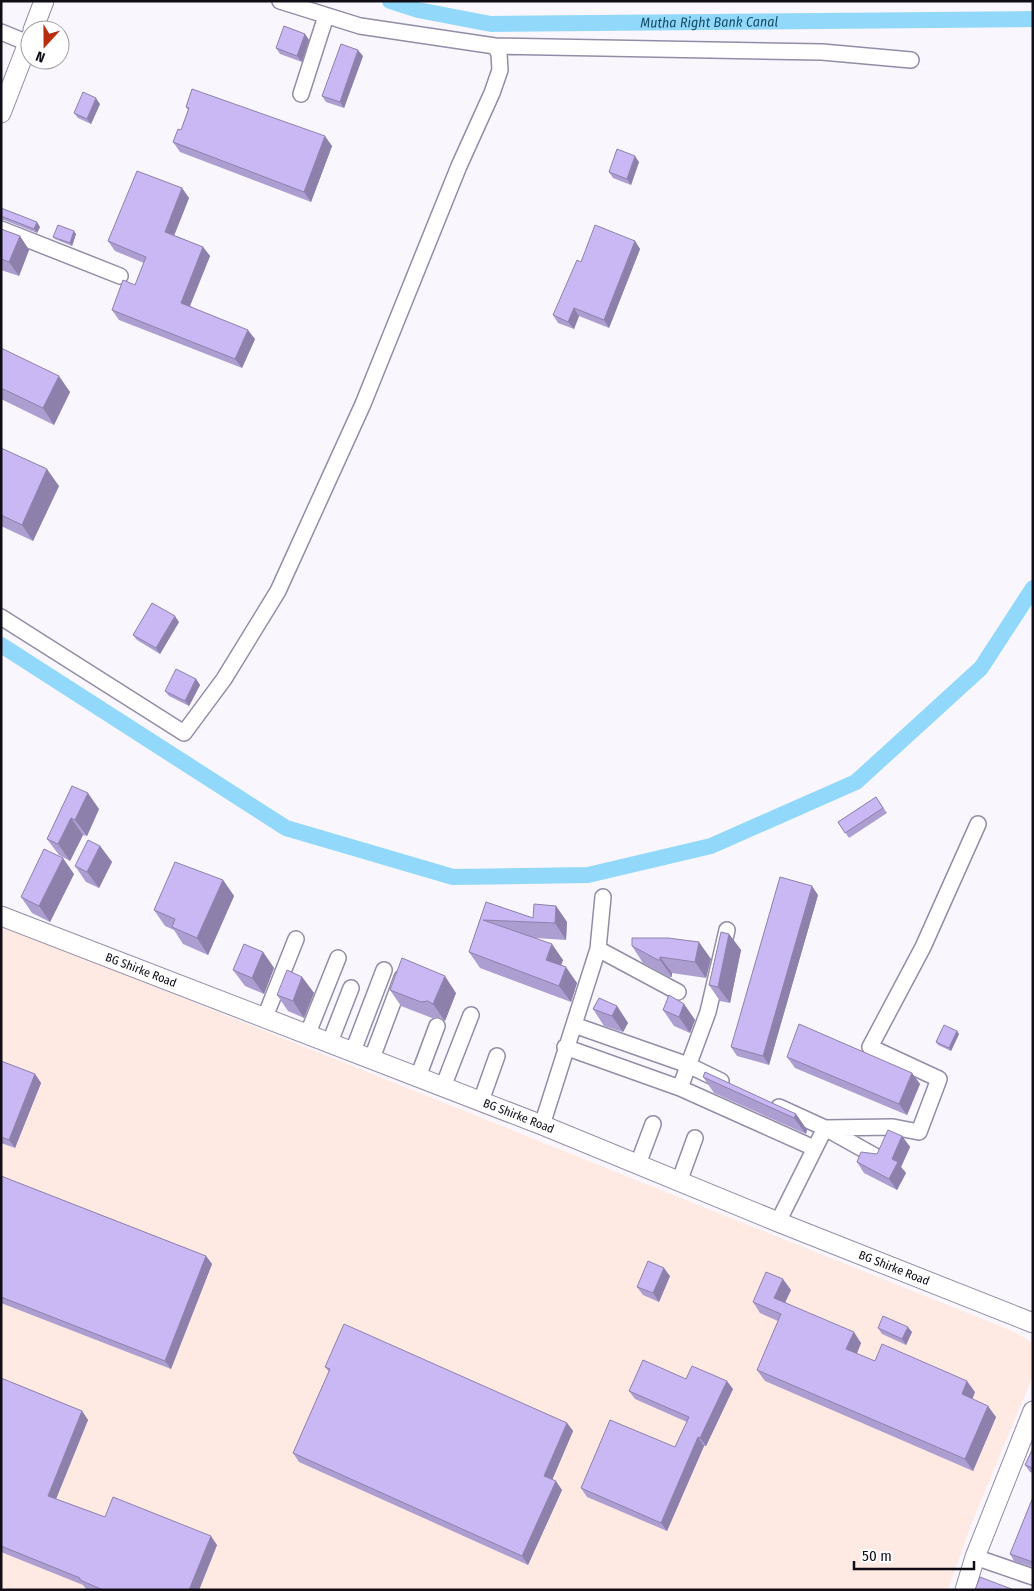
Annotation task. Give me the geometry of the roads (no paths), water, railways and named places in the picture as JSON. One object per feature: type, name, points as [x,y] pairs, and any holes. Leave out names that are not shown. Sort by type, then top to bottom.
[{"type":"street","points":[[37,20],[44,1]]},
{"type":"street","points":[[280,1],[360,26],[495,46],[822,52],[910,60]]},
{"type":"street","points":[[301,94],[326,16]]},
{"type":"street","points":[[1,32],[20,35]]},
{"type":"street","points":[[1,617],[184,733],[224,679],[278,591],[355,422],[459,166],[492,93],[500,70],[495,46]]},
{"type":"street","points":[[1,113],[20,63]]},
{"type":"street","points":[[1,229],[120,276]]},
{"type":"street","points":[[825,1128],[893,1127],[919,1132],[940,1079],[870,1047],[924,947],[978,824]]},
{"type":"street","points":[[542,1125],[598,949],[603,897]]},
{"type":"street","name":"BG Shirke Road","points":[[1,916],[353,1050],[1033,1323]]},
{"type":"street","points":[[680,1088],[708,1012],[727,930]]},
{"type":"street","points":[[265,1017],[296,939]]},
{"type":"street","points":[[598,949],[678,992]]},
{"type":"street","points":[[308,1034],[338,958]]},
{"type":"street","points":[[353,1050],[384,970]]},
{"type":"street","points":[[372,1058],[404,973]]},
{"type":"street","points":[[330,1042],[351,988]]},
{"type":"street","points":[[444,1087],[471,1015]]},
{"type":"street","points":[[574,1025],[688,1065],[731,1085]]},
{"type":"street","points":[[418,1077],[437,1026]]},
{"type":"street","points":[[566,1047],[680,1088],[814,1148]]},
{"type":"street","points":[[481,1101],[497,1056]]},
{"type":"street","points":[[765,1101],[825,1128],[875,1156]]},
{"type":"street","points":[[638,1164],[653,1124]]},
{"type":"street","points":[[778,1222],[825,1128]]},
{"type":"street","points":[[679,1182],[696,1138]]},
{"type":"street","points":[[965,1590],[975,1557],[1033,1411]]},
{"type":"street","points":[[975,1557],[1033,1577]]},
{"type":"waterway","name":"Mutha Right Bank Canal","points":[[390,1],[418,10],[491,24],[1033,19]]},
{"type":"waterway","points":[[1,645],[286,828],[453,877],[588,875],[711,846],[856,782],[981,668],[1033,588]]}]
